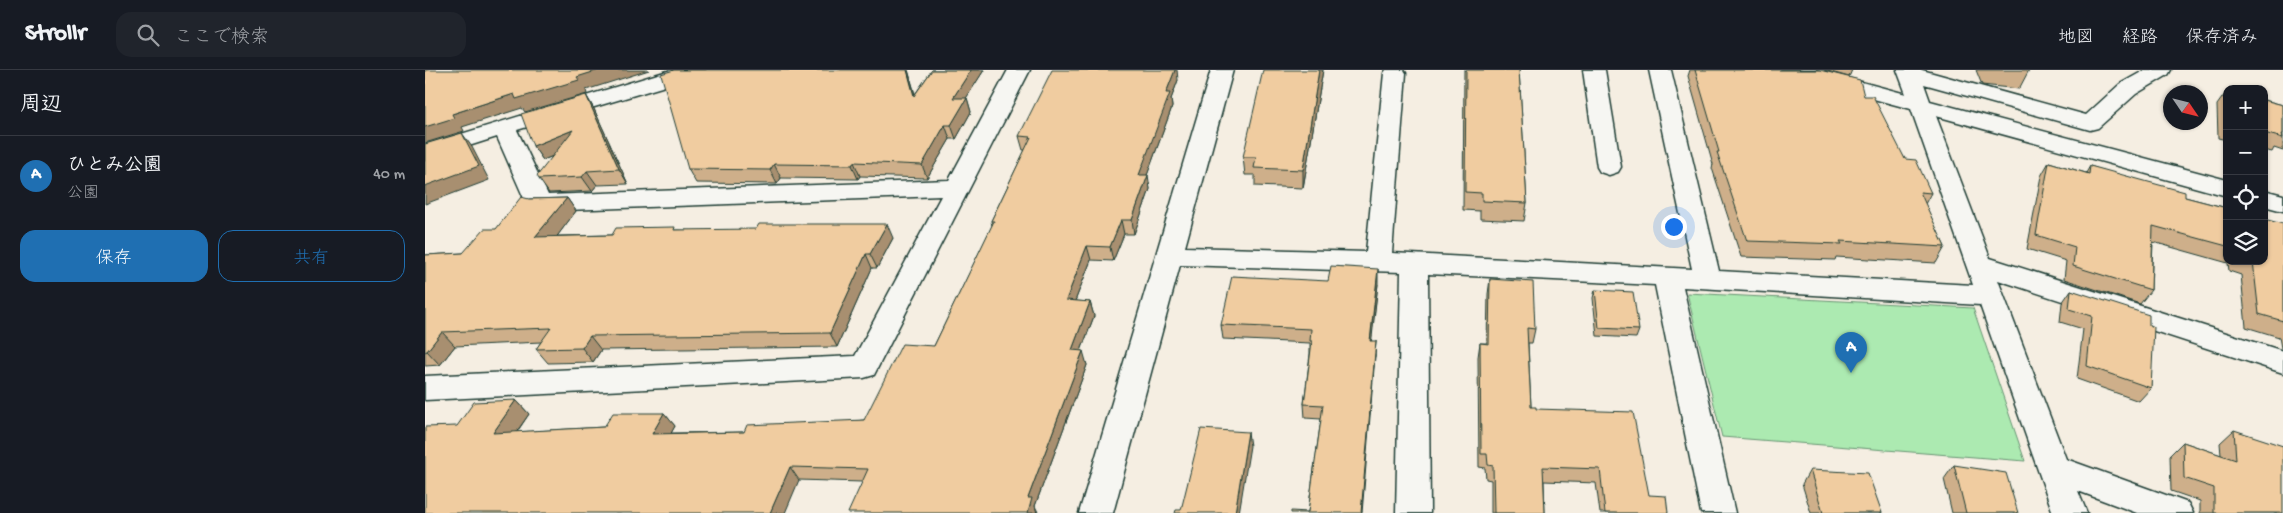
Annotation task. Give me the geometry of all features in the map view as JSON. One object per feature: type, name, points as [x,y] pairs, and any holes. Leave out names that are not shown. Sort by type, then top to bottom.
[{"type":"street","points":[[425,153],[504,127],[694,70]]},
{"type":"street","points":[[425,388],[864,367],[1019,70]]},
{"type":"street","points":[[1095,513],[1171,256],[1222,70]]},
{"type":"street","points":[[1594,70],[1609,167]]},
{"type":"street","points":[[1660,70],[1708,280]]},
{"type":"street","points":[[1792,70],[2223,187]]},
{"type":"street","points":[[1909,72],[2090,123],[2128,89],[2160,70]]},
{"type":"street","points":[[1909,72],[1919,104],[1980,264],[2070,513]]},
{"type":"street","points":[[1378,262],[1395,73]]},
{"type":"street","points":[[504,127],[539,203],[957,188]]},
{"type":"street","points":[[2268,199],[2283,203]]},
{"type":"street","points":[[1171,256],[1378,262],[1667,276],[1990,296]]},
{"type":"street","points":[[1413,513],[1415,264]]},
{"type":"street","points":[[1980,264],[2283,362]]},
{"type":"street","points":[[1667,276],[1718,513]]},
{"type":"street","points":[[2052,467],[2176,513]]},
{"type":"green space","points":[[1687,293],[1973,308],[2025,461],[1722,437]]},
{"type":"building","points":[[425,70],[599,70],[577,77],[579,80],[516,99],[514,94],[452,114],[454,118],[425,127]]},
{"type":"building","points":[[674,70],[907,70],[914,96],[932,70],[971,70],[953,98],[967,98],[951,125],[945,125],[922,165],[854,162],[852,165],[774,164],[770,170],[688,169],[661,74]]},
{"type":"building","points":[[1052,70],[1175,70],[1166,93],[1170,93],[1139,175],[1148,175],[1132,220],[1121,220],[1110,247],[1087,246],[1066,300],[1090,302],[1072,350],[1083,351],[1028,498],[1032,498],[1028,513],[848,513],[868,469],[790,467],[770,513],[425,513],[425,427],[457,426],[474,402],[516,400],[493,433],[604,427],[613,413],[664,413],[652,434],[744,432],[747,425],[864,420],[902,344],[934,346],[994,221],[991,221],[1031,137],[1019,136]]},
{"type":"building","points":[[1263,70],[1319,70],[1303,170],[1254,168],[1256,157],[1243,157]]},
{"type":"building","points":[[1466,70],[1519,70],[1527,203],[1482,201],[1482,193],[1465,192]]},
{"type":"building","points":[[1695,70],[1820,70],[1860,80],[1864,96],[1873,96],[1905,159],[1916,160],[1931,193],[1920,192],[1945,247],[1840,241],[1842,244],[1747,241],[1717,152],[1719,152]]},
{"type":"building","points":[[586,95],[619,169],[587,171],[582,177],[539,179],[537,176],[573,130],[533,146],[521,114]]},
{"type":"building","points":[[2268,101],[2283,105],[2283,138],[2268,134]]},
{"type":"building","points":[[462,133],[479,166],[425,186],[425,144]]},
{"type":"building","points":[[2049,162],[2089,174],[2090,166],[2185,192],[2185,197],[2223,207],[2223,245],[2153,226],[2151,290],[2073,266],[2075,247],[2036,235]]},
{"type":"building","points":[[521,197],[529,199],[567,198],[535,237],[612,235],[616,228],[675,227],[674,230],[756,229],[759,224],[887,224],[870,254],[866,254],[830,333],[590,336],[582,348],[536,349],[551,328],[442,332],[425,352],[425,255],[463,253],[484,229],[496,229]]},
{"type":"building","points":[[2268,220],[2283,224],[2283,321],[2259,314],[2253,265],[2268,265]]},
{"type":"building","points":[[1331,266],[1378,269],[1370,341],[1376,341],[1361,513],[1291,513],[1291,511],[1308,512],[1323,405],[1304,404],[1312,341],[1310,341],[1311,329],[1221,325],[1232,276],[1328,281]]},
{"type":"building","points":[[1490,279],[1533,282],[1535,329],[1527,328],[1531,407],[1536,407],[1536,409],[1633,412],[1649,495],[1666,496],[1668,513],[1605,513],[1600,469],[1543,467],[1545,513],[1494,513],[1493,466],[1488,465],[1487,454],[1481,454],[1480,343],[1489,344]]},
{"type":"building","points":[[1595,290],[1633,292],[1639,330],[1599,328]]},
{"type":"building","points":[[2071,290],[2149,315],[2149,325],[2154,327],[2151,388],[2087,366],[2092,316],[2069,309]]},
{"type":"building","points":[[1201,429],[1248,432],[1235,513],[1175,513],[1176,510],[1181,510]]},
{"type":"building","points":[[2234,430],[2283,446],[2283,513],[2214,513],[2214,488],[2184,478],[2183,442],[2236,460]]},
{"type":"building","points":[[1954,465],[2006,473],[2018,513],[1966,513]]},
{"type":"building","points":[[1810,470],[1868,473],[1882,513],[1823,513]]},
{"type":"place","name":"ひとみ公園","points":[[1851,373]]}]
